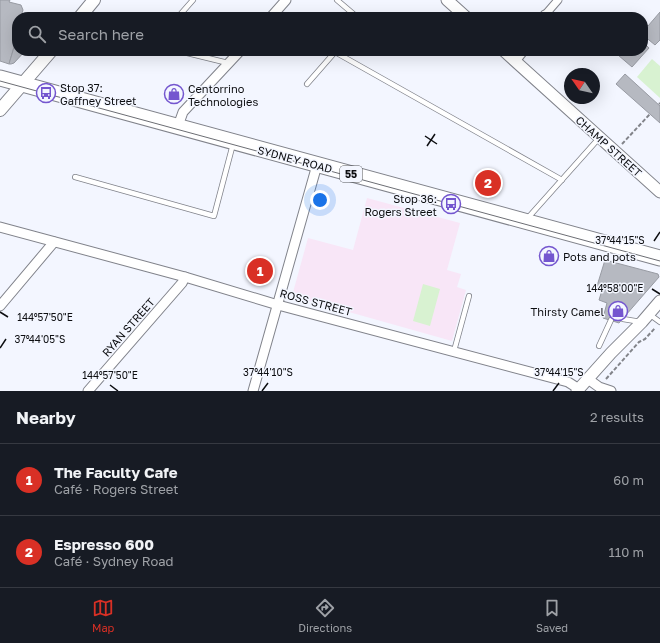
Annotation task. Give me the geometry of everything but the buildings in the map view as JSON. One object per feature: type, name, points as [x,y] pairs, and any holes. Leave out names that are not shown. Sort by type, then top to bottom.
[{"type":"highway","name":"SYDNEY ROAD","points":[[0,78],[660,258]]},
{"type":"main road","points":[[84,12],[93,0]]},
{"type":"main road","points":[[0,110],[47,56]]},
{"type":"street","points":[[275,12],[286,0]]},
{"type":"street","points":[[447,0],[460,12]]},
{"type":"street","points":[[548,12],[558,0]]},
{"type":"street","points":[[178,126],[183,112],[236,56]]},
{"type":"street","name":"CHAMP STREET","points":[[510,56],[660,192]]},
{"type":"street","points":[[515,61],[519,56]]},
{"type":"street","points":[[253,391],[317,165]]},
{"type":"street","name":"ROSS STREET","points":[[0,227],[568,382],[578,390]]},
{"type":"street","points":[[0,306],[54,242]]},
{"type":"street","name":"RYAN STREET","points":[[88,391],[182,284],[185,278]]},
{"type":"street","points":[[578,390],[611,353],[646,318],[660,301]]},
{"type":"street","points":[[588,379],[599,387],[611,391]]},
{"type":"lane","points":[[182,12],[193,0]]},
{"type":"lane","points":[[337,0],[351,12]]},
{"type":"lane","points":[[198,56],[229,64]]},
{"type":"lane","points":[[306,84],[331,56]]},
{"type":"lane","points":[[342,56],[562,180]]},
{"type":"lane","points":[[525,221],[600,137]]},
{"type":"lane","points":[[75,177],[214,216],[234,142]]},
{"type":"lane","points":[[454,351],[469,296]]},
{"type":"lane","points":[[623,319],[646,318],[660,322]]},
{"type":"lane","points":[[599,346],[611,320]]},
{"type":"path","points":[[616,152],[650,114]]},
{"type":"path","points":[[599,387],[639,342],[645,339],[660,322]]},
{"type":"shaded area","points":[[367,198],[460,223],[447,270],[461,274],[457,287],[466,290],[452,341],[292,296],[308,238],[353,250]]},
{"type":"green space","points":[[652,59],[660,66],[660,98],[637,77]]},
{"type":"green space","points":[[423,284],[440,289],[430,326],[413,321]]},
{"type":"tram line","points":[[0,81],[660,261]]},
{"type":"place","name":"Stop 37: Gaffney Street","points":[[46,93]]},
{"type":"place","name":"Centorrino Technologies","points":[[174,94]]},
{"type":"place","name":"Espresso 600","points":[[488,183]]},
{"type":"place","name":"Stop 36: Rogers Street","points":[[451,204]]},
{"type":"place","name":"Pots and pots","points":[[549,256]]},
{"type":"place","name":"The Faculty Cafe","points":[[260,271]]},
{"type":"place","name":"Thirsty Camel","points":[[618,311]]}]
